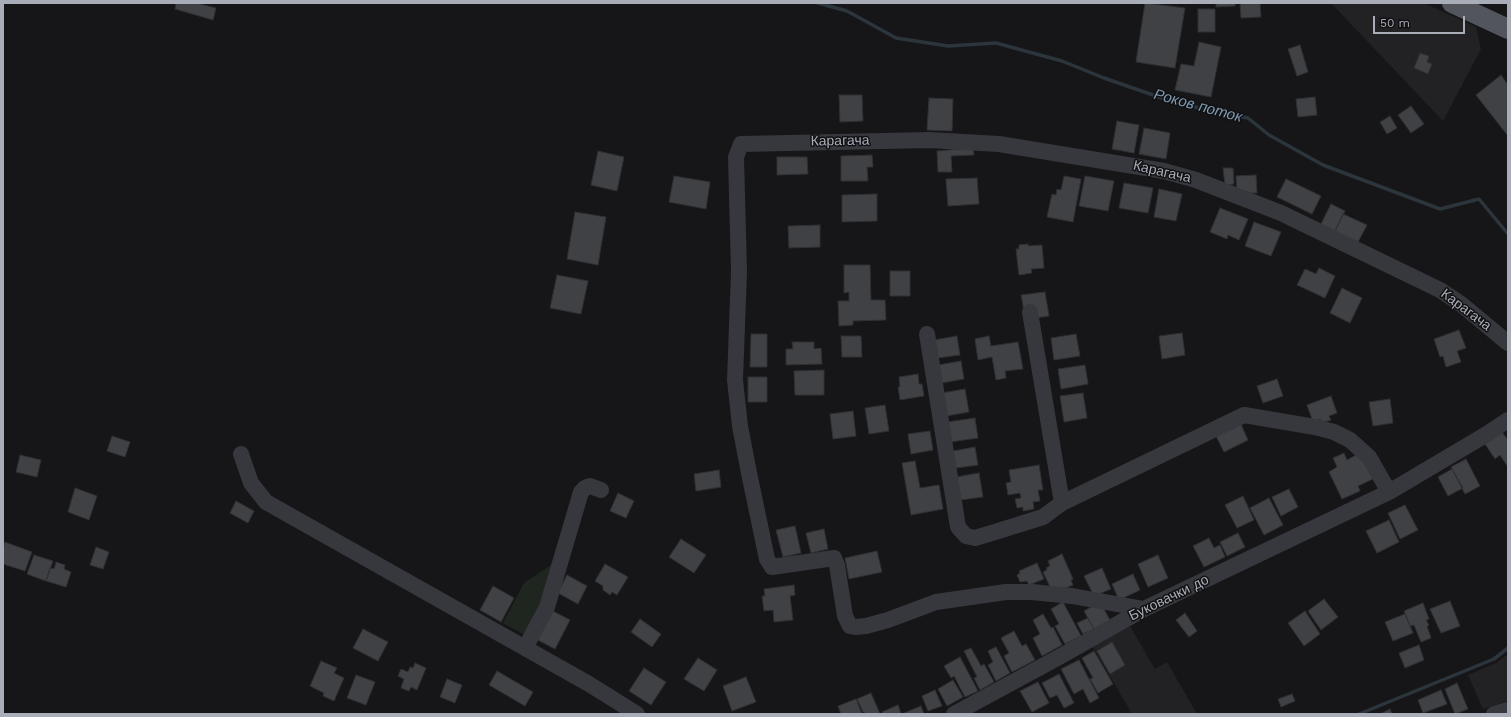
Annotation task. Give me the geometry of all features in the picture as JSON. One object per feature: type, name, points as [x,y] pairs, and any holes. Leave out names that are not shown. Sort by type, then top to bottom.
[{"type":"main road","points":[[1452,3],[1508,29]]},
{"type":"street","name":"Карагача","points":[[1144,609],[1108,601],[1032,592],[1006,592],[936,602],[888,620],[866,626],[855,627],[850,626],[845,616],[837,565],[834,558],[772,567],[767,559],[749,473],[740,426],[735,380],[739,272],[736,157],[741,144],[775,142],[929,140],[1000,144],[1116,162],[1177,175],[1196,180],[1281,213],[1440,290],[1462,304],[1508,343]]},
{"type":"street","points":[[1030,312],[1062,503]]},
{"type":"street","points":[[927,334],[958,527],[962,534],[966,536],[975,538],[1043,517],[1062,503],[1244,415],[1315,427],[1334,432],[1350,440],[1369,457],[1389,492]]},
{"type":"street","name":"Буковачки до","points":[[954,714],[1144,609],[1389,492],[1508,420]]},
{"type":"street","points":[[241,454],[251,483],[266,502],[595,687],[636,714]]},
{"type":"street","points":[[525,648],[547,606],[581,492],[590,486],[601,490]]},
{"type":"street","points":[[1494,714],[1508,710]]},
{"type":"shaded area","points":[[1331,3],[1424,3],[1476,27],[1481,49],[1443,121]]},
{"type":"shaded area","points":[[554,563],[544,605],[527,636],[503,623],[524,583]]},
{"type":"shaded area","points":[[1130,626],[1155,669],[1167,662],[1197,714],[1132,714],[1093,647]]},
{"type":"shaded area","points":[[1508,654],[1508,701],[1483,709],[1468,675],[1496,663]]},
{"type":"building","points":[[176,3],[196,3],[216,8],[213,20],[175,9]]},
{"type":"building","points":[[1145,3],[1185,8],[1175,68],[1136,62]]},
{"type":"building","points":[[1216,3],[1235,3],[1235,6],[1216,7]]},
{"type":"building","points":[[1240,3],[1260,3],[1261,17],[1241,18]]},
{"type":"building","points":[[1198,9],[1215,9],[1215,32],[1198,32]]},
{"type":"building","points":[[1199,42],[1221,47],[1211,97],[1175,90],[1181,64],[1194,66]]},
{"type":"building","points":[[1300,45],[1308,72],[1297,76],[1288,49]]},
{"type":"building","points":[[1420,53],[1429,56],[1427,62],[1432,64],[1428,74],[1414,68]]},
{"type":"building","points":[[1501,75],[1508,85],[1508,136],[1476,95]]},
{"type":"building","points":[[839,95],[862,95],[863,121],[840,122]]},
{"type":"building","points":[[1315,97],[1317,115],[1298,117],[1296,99]]},
{"type":"building","points":[[929,98],[953,99],[952,131],[927,130]]},
{"type":"building","points":[[1411,106],[1424,124],[1411,133],[1398,115]]},
{"type":"building","points":[[1390,116],[1397,128],[1387,134],[1380,122]]},
{"type":"building","points":[[1117,121],[1139,125],[1134,153],[1112,149]]},
{"type":"building","points":[[1144,128],[1170,133],[1166,159],[1139,154]]},
{"type":"building","points":[[973,148],[974,155],[951,156],[952,172],[938,172],[937,151]]},
{"type":"building","points":[[598,151],[624,157],[617,191],[591,185]]},
{"type":"building","points":[[872,155],[873,167],[867,167],[868,181],[841,181],[841,156]]},
{"type":"building","points":[[777,157],[807,157],[808,174],[777,175]]},
{"type":"building","points":[[1223,168],[1233,168],[1234,184],[1225,185]]},
{"type":"building","points":[[1256,175],[1257,193],[1237,193],[1236,176]]},
{"type":"building","points":[[674,176],[710,182],[706,209],[669,202]]},
{"type":"building","points":[[1064,176],[1081,179],[1073,222],[1047,217],[1052,194],[1056,195],[1057,189],[1061,190]]},
{"type":"building","points":[[1085,176],[1114,181],[1108,211],[1079,206]]},
{"type":"building","points":[[977,178],[979,204],[948,206],[946,179]]},
{"type":"building","points":[[1286,179],[1321,196],[1312,214],[1277,197]]},
{"type":"building","points":[[1124,183],[1153,188],[1148,213],[1119,208]]},
{"type":"building","points":[[1159,189],[1182,194],[1176,221],[1154,217]]},
{"type":"building","points":[[877,194],[877,221],[842,222],[842,195]]},
{"type":"building","points":[[1331,204],[1345,211],[1334,233],[1320,226]]},
{"type":"building","points":[[1220,208],[1248,219],[1239,240],[1228,235],[1227,239],[1210,232]]},
{"type":"building","points":[[575,212],[606,217],[598,265],[567,259]]},
{"type":"building","points":[[1343,214],[1367,225],[1357,244],[1334,233]]},
{"type":"building","points":[[1254,222],[1281,232],[1271,256],[1245,246]]},
{"type":"building","points":[[820,225],[820,247],[789,248],[788,226]]},
{"type":"building","points":[[1028,244],[1028,246],[1042,245],[1044,268],[1031,269],[1032,273],[1019,275],[1016,249],[1019,249],[1019,245]]},
{"type":"building","points":[[844,265],[870,265],[871,300],[885,300],[886,320],[853,321],[853,325],[839,326],[838,301],[849,301],[849,292],[844,293]]},
{"type":"building","points":[[1319,268],[1335,276],[1325,298],[1297,285],[1305,269],[1316,274]]},
{"type":"building","points":[[890,271],[910,271],[910,296],[890,296]]},
{"type":"building","points":[[557,275],[588,281],[581,314],[550,308]]},
{"type":"building","points":[[1342,288],[1362,298],[1350,323],[1330,313]]},
{"type":"building","points":[[1045,292],[1049,316],[1035,318],[1024,311],[1021,295]]},
{"type":"building","points":[[1459,330],[1466,348],[1457,351],[1461,362],[1446,367],[1443,356],[1440,357],[1434,339]]},
{"type":"building","points":[[1182,333],[1185,355],[1162,359],[1159,336]]},
{"type":"building","points":[[751,334],[767,334],[767,367],[750,367]]},
{"type":"building","points":[[1076,334],[1080,356],[1054,360],[1051,338]]},
{"type":"building","points":[[841,336],[861,336],[862,357],[842,357]]},
{"type":"building","points":[[957,336],[960,355],[937,358],[934,340]]},
{"type":"building","points":[[989,336],[991,346],[1018,342],[1023,369],[1005,371],[1006,378],[996,380],[992,357],[978,360],[975,339]]},
{"type":"building","points":[[792,342],[814,342],[814,349],[821,348],[822,364],[786,365],[786,349],[793,349]]},
{"type":"building","points":[[961,361],[964,379],[941,383],[938,365]]},
{"type":"building","points":[[1085,365],[1088,384],[1061,389],[1058,369]]},
{"type":"building","points":[[824,370],[824,395],[795,395],[794,371]]},
{"type":"building","points":[[918,374],[919,384],[922,384],[924,396],[900,400],[898,387],[900,387],[899,377]]},
{"type":"building","points":[[748,377],[767,377],[767,402],[748,402]]},
{"type":"building","points":[[1277,379],[1283,396],[1263,403],[1257,386]]},
{"type":"building","points":[[965,389],[969,412],[946,416],[942,393]]},
{"type":"building","points":[[1083,393],[1087,418],[1064,422],[1060,396]]},
{"type":"building","points":[[1331,396],[1337,413],[1329,416],[1331,420],[1321,423],[1320,419],[1313,422],[1307,405]]},
{"type":"building","points":[[1390,399],[1393,423],[1373,426],[1369,402]]},
{"type":"building","points":[[885,405],[889,431],[869,434],[865,408]]},
{"type":"building","points":[[853,411],[856,436],[833,439],[830,414]]},
{"type":"building","points":[[975,418],[978,438],[950,442],[947,422]]},
{"type":"building","points":[[1240,422],[1248,440],[1224,452],[1215,434]]},
{"type":"building","points":[[930,431],[933,450],[911,454],[908,434]]},
{"type":"building","points":[[1502,432],[1508,440],[1508,467],[1500,455],[1495,459],[1485,444]]},
{"type":"building","points":[[112,436],[130,442],[125,457],[107,451]]},
{"type":"building","points":[[975,447],[978,465],[956,468],[953,451]]},
{"type":"building","points":[[1344,453],[1347,460],[1360,453],[1373,479],[1358,486],[1360,491],[1342,499],[1329,472],[1337,467],[1333,458]]},
{"type":"building","points":[[20,455],[41,460],[37,477],[16,472]]},
{"type":"building","points":[[1466,459],[1480,486],[1465,494],[1451,467]]},
{"type":"building","points":[[915,461],[920,488],[939,485],[943,509],[911,515],[902,463]]},
{"type":"building","points":[[1039,465],[1043,490],[1038,490],[1040,501],[1033,502],[1034,509],[1023,511],[1023,507],[1017,508],[1015,499],[1021,498],[1020,493],[1008,495],[1006,483],[1011,482],[1009,470]]},
{"type":"building","points":[[1452,469],[1463,488],[1448,496],[1438,477]]},
{"type":"building","points":[[719,470],[721,487],[696,491],[694,474]]},
{"type":"building","points":[[979,473],[983,497],[960,500],[956,477]]},
{"type":"building","points":[[75,488],[97,496],[89,520],[68,512]]},
{"type":"building","points":[[1289,489],[1298,507],[1281,516],[1272,497]]},
{"type":"building","points":[[618,493],[634,501],[626,518],[610,511]]},
{"type":"building","points":[[1243,496],[1254,520],[1237,528],[1225,505]]},
{"type":"building","points":[[1269,498],[1283,525],[1264,535],[1250,508]]},
{"type":"building","points":[[236,501],[254,511],[248,523],[230,513]]},
{"type":"building","points":[[1405,505],[1418,530],[1400,539],[1388,513]]},
{"type":"building","points":[[1389,520],[1399,542],[1377,553],[1366,531]]},
{"type":"building","points":[[795,526],[801,553],[783,557],[776,530]]},
{"type":"building","points":[[824,529],[828,549],[811,553],[806,533]]},
{"type":"building","points":[[1238,533],[1245,547],[1227,556],[1220,542]]},
{"type":"building","points":[[1209,538],[1214,548],[1220,545],[1225,557],[1204,567],[1193,546]]},
{"type":"building","points":[[681,539],[706,555],[694,573],[669,557]]},
{"type":"building","points":[[5,542],[32,552],[25,571],[3,564],[3,548]]},
{"type":"building","points":[[96,547],[109,552],[103,569],[90,565]]},
{"type":"building","points":[[877,551],[882,572],[849,579],[845,558]]},
{"type":"building","points":[[1062,554],[1073,579],[1071,580],[1073,585],[1058,591],[1051,589],[1043,572],[1050,566],[1048,561]]},
{"type":"building","points":[[34,555],[53,561],[46,581],[27,574]]},
{"type":"building","points":[[1158,555],[1168,578],[1148,587],[1138,564]]},
{"type":"building","points":[[56,562],[65,565],[64,569],[71,572],[66,587],[46,581],[50,568],[54,569]]},
{"type":"building","points":[[1037,563],[1044,579],[1029,585],[1027,581],[1020,582],[1017,575],[1020,573],[1019,571]]},
{"type":"building","points":[[605,564],[628,577],[617,595],[612,592],[610,595],[603,590],[603,586],[595,581]]},
{"type":"building","points":[[1102,568],[1111,589],[1094,596],[1084,576]]},
{"type":"building","points":[[1133,574],[1140,590],[1119,600],[1112,584]]},
{"type":"building","points":[[567,575],[587,586],[578,604],[558,593]]},
{"type":"building","points":[[794,585],[795,595],[790,596],[793,620],[774,622],[773,610],[764,611],[762,596],[765,596],[764,589]]},
{"type":"building","points":[[493,586],[514,598],[501,622],[480,610]]},
{"type":"building","points":[[1324,599],[1338,617],[1321,630],[1308,611]]},
{"type":"building","points":[[1450,601],[1460,626],[1441,633],[1430,609]]},
{"type":"building","points":[[1063,602],[1081,636],[1065,644],[1055,626],[1059,624],[1051,609]]},
{"type":"building","points":[[1100,602],[1110,620],[1094,629],[1084,611]]},
{"type":"building","points":[[1423,603],[1429,619],[1426,620],[1429,625],[1427,626],[1431,638],[1421,642],[1414,625],[1410,626],[1404,611]]},
{"type":"building","points":[[549,609],[570,620],[555,649],[534,638]]},
{"type":"building","points":[[1305,611],[1320,634],[1304,646],[1288,623]]},
{"type":"building","points":[[1185,613],[1197,631],[1189,637],[1176,620]]},
{"type":"building","points":[[1043,614],[1051,628],[1053,627],[1062,645],[1042,656],[1033,638],[1040,634],[1033,620]]},
{"type":"building","points":[[1405,614],[1413,633],[1393,641],[1385,622]]},
{"type":"building","points":[[1088,618],[1094,629],[1083,634],[1077,623]]},
{"type":"building","points":[[640,619],[661,634],[652,647],[631,632]]},
{"type":"building","points":[[363,629],[388,642],[378,661],[353,648]]},
{"type":"building","points":[[1014,631],[1022,646],[1026,644],[1035,660],[1012,672],[1004,656],[1009,653],[1001,638]]},
{"type":"building","points":[[1112,642],[1125,665],[1110,674],[1097,651]]},
{"type":"building","points":[[1419,645],[1424,660],[1405,668],[1399,653]]},
{"type":"building","points":[[996,647],[1010,673],[996,681],[988,665],[993,662],[988,651]]},
{"type":"building","points":[[971,648],[981,666],[984,664],[994,682],[980,690],[974,678],[977,677],[964,651]]},
{"type":"building","points":[[1094,651],[1113,684],[1098,693],[1090,679],[1093,678],[1082,658]]},
{"type":"building","points":[[960,657],[978,691],[965,697],[954,676],[951,678],[944,666]]},
{"type":"building","points":[[698,658],[717,670],[704,691],[684,679]]},
{"type":"building","points":[[1079,660],[1099,698],[1090,703],[1083,689],[1074,694],[1061,669]]},
{"type":"building","points":[[321,661],[337,668],[334,673],[344,678],[334,701],[323,696],[324,693],[310,686]]},
{"type":"building","points":[[415,663],[426,668],[417,690],[411,687],[409,691],[401,688],[404,679],[398,676],[401,669],[408,672],[410,667],[413,668]]},
{"type":"building","points":[[644,668],[666,682],[651,705],[629,691]]},
{"type":"building","points":[[497,671],[533,692],[525,706],[489,685]]},
{"type":"building","points":[[1059,674],[1074,703],[1064,708],[1057,695],[1050,698],[1042,683]]},
{"type":"building","points":[[356,675],[375,682],[366,705],[347,698]]},
{"type":"building","points":[[746,677],[756,702],[732,711],[723,686]]},
{"type":"building","points":[[447,679],[462,685],[455,703],[440,697]]},
{"type":"building","points":[[953,680],[963,697],[947,706],[938,689]]},
{"type":"building","points":[[1038,682],[1049,703],[1032,712],[1020,691]]},
{"type":"building","points":[[1457,683],[1468,709],[1455,714],[1445,689]]},
{"type":"building","points":[[935,690],[942,706],[928,711],[922,696]]},
{"type":"building","points":[[1441,690],[1447,704],[1423,713],[1418,700]]},
{"type":"building","points":[[871,693],[880,714],[865,714],[857,699]]},
{"type":"building","points":[[1292,694],[1295,701],[1281,707],[1278,699]]},
{"type":"building","points":[[856,699],[862,714],[841,714],[838,706]]},
{"type":"building","points":[[898,705],[901,714],[883,714],[882,712]]},
{"type":"building","points":[[921,706],[924,714],[904,714],[904,713]]},
{"type":"building","points":[[1390,709],[1392,714],[1380,714]]},
{"type":"waterway","name":"Роков поток","points":[[818,3],[847,11],[896,38],[948,46],[996,43],[1062,61],[1104,78],[1176,103],[1248,118],[1269,135],[1323,165],[1440,209],[1479,199],[1508,234]]},
{"type":"waterway","points":[[1359,714],[1494,659],[1508,648]]}]
